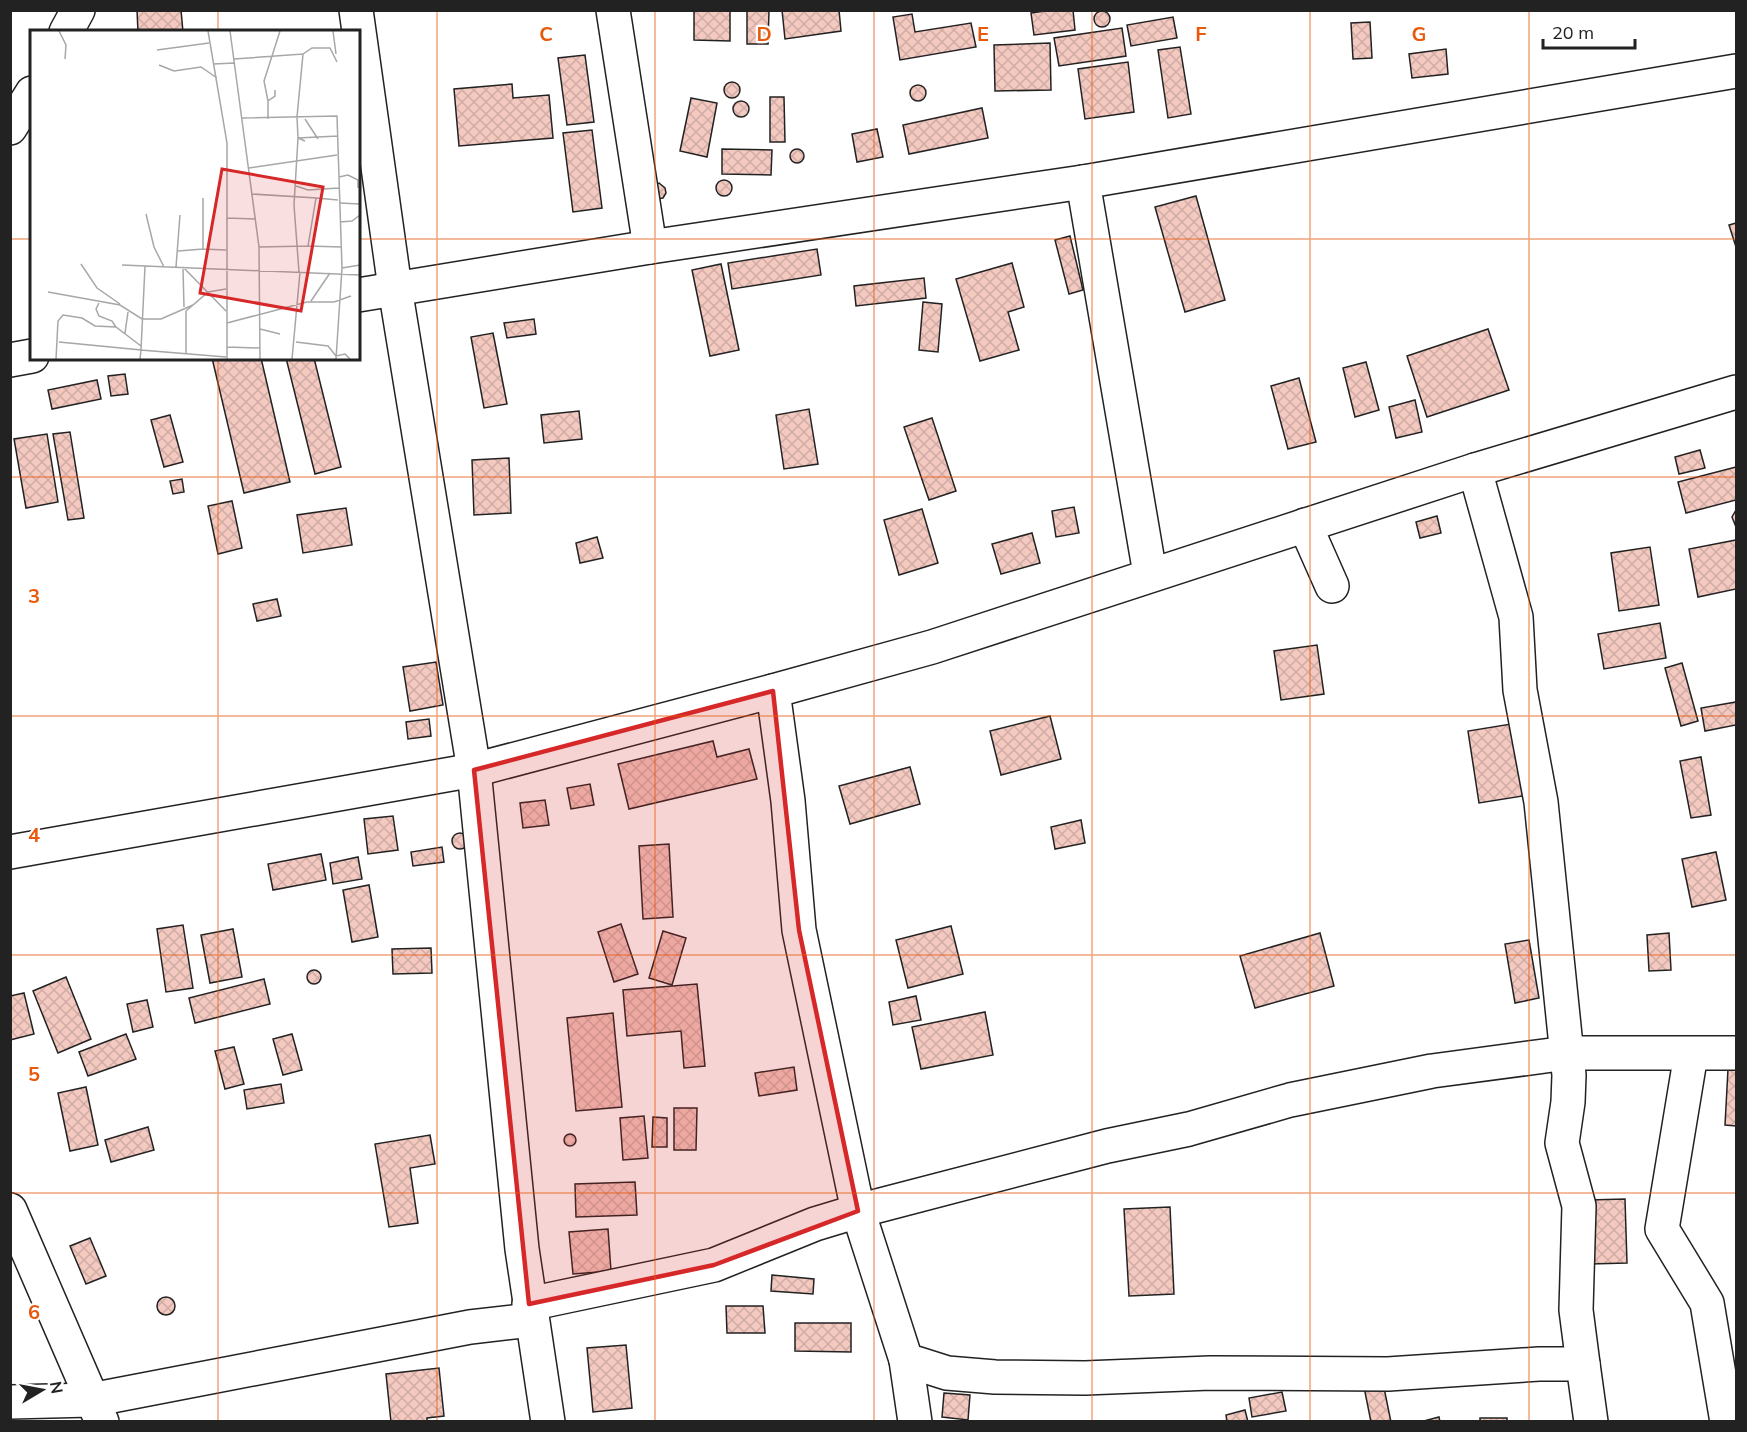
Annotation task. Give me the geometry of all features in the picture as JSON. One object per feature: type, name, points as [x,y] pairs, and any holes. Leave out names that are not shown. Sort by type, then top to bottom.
[{"type":"street","points":[[67,30],[78,10]]},
{"type":"street","points":[[356,10],[359,30]]},
{"type":"street","points":[[613,10],[650,247]]},
{"type":"street","points":[[360,39],[395,288],[474,770],[530,1312],[548,1422]]},
{"type":"street","points":[[360,295],[650,247],[1083,182],[1737,71]]},
{"type":"street","points":[[1083,182],[1150,574]]},
{"type":"street","points":[[10,360],[30,356]]},
{"type":"street","points":[[10,852],[474,770],[773,691],[932,647],[1150,574],[1475,470],[1737,392]]},
{"type":"street","points":[[1475,470],[1516,617],[1520,690],[1541,802],[1567,1053],[1568,1102],[1562,1143],[1579,1206],[1576,1310],[1591,1422]]},
{"type":"street","points":[[1305,525],[1332,586]]},
{"type":"street","points":[[773,691],[788,801],[799,930],[858,1211],[906,1360],[915,1422]]},
{"type":"street","points":[[10,1402],[97,1411],[470,1327],[714,1265],[815,1224],[858,1211],[1107,1146],[1189,1129],[1290,1100],[1432,1071],[1567,1053],[1737,1053]]},
{"type":"street","points":[[1691,1054],[1662,1228],[1707,1303],[1727,1422]]},
{"type":"street","points":[[10,1210],[97,1411]]},
{"type":"street","points":[[906,1360],[947,1373],[995,1377],[1085,1378],[1210,1373],[1388,1374],[1539,1364],[1583,1364]]},
{"type":"highlighted area","points":[[773,691],[799,930],[858,1211],[714,1265],[529,1304],[474,770]]},
{"type":"building","points":[[137,10],[181,10],[183,30],[138,30]]},
{"type":"building","points":[[694,10],[730,10],[730,41],[694,40]]},
{"type":"building","points":[[747,10],[769,10],[768,44],[747,44]]},
{"type":"building","points":[[782,10],[839,10],[841,31],[785,39]]},
{"type":"building","points":[[1073,10],[1075,30],[1034,35],[1031,13]]},
{"type":"building","points":[[1099,11],[1105,11],[1110,19],[1108,25],[1099,27],[1094,22],[1094,16]]},
{"type":"building","points":[[912,14],[915,32],[971,23],[976,47],[900,60],[893,17]]},
{"type":"building","points":[[1173,17],[1177,38],[1131,46],[1127,25]]},
{"type":"building","points":[[1370,22],[1372,58],[1353,59],[1351,23]]},
{"type":"building","points":[[1122,28],[1126,56],[1059,66],[1054,38]]},
{"type":"building","points":[[1050,43],[1051,90],[995,91],[994,45]]},
{"type":"building","points":[[1180,47],[1191,114],[1168,118],[1158,50]]},
{"type":"building","points":[[1446,49],[1448,74],[1412,78],[1409,54]]},
{"type":"building","points":[[585,55],[594,122],[567,125],[558,58]]},
{"type":"building","points":[[1128,62],[1134,112],[1085,119],[1078,69]]},
{"type":"building","points":[[732,82],[740,90],[732,98],[724,90]]},
{"type":"building","points":[[512,84],[513,98],[549,95],[553,138],[459,146],[454,89]]},
{"type":"building","points":[[918,85],[924,87],[926,93],[924,99],[918,101],[912,99],[910,93],[912,87]]},
{"type":"building","points":[[770,97],[784,97],[785,142],[770,142]]},
{"type":"building","points":[[691,98],[717,103],[707,157],[680,151]]},
{"type":"building","points":[[741,101],[747,103],[749,109],[747,115],[741,117],[735,115],[733,109],[735,103]]},
{"type":"building","points":[[982,108],[988,138],[909,154],[903,125]]},
{"type":"building","points":[[877,129],[883,157],[857,162],[852,134]]},
{"type":"building","points":[[592,130],[602,208],[573,212],[563,133]]},
{"type":"building","points":[[722,149],[772,150],[771,175],[722,174]]},
{"type":"building","points":[[797,149],[802,151],[804,156],[802,161],[797,163],[792,161],[790,156],[792,151]]},
{"type":"building","points":[[721,180],[727,180],[732,188],[730,194],[721,196],[716,191],[716,185]]},
{"type":"building","points":[[659,183],[665,188],[666,193],[663,198],[656,199],[654,185]]},
{"type":"building","points":[[1196,196],[1225,300],[1185,312],[1155,207]]},
{"type":"building","points":[[1736,223],[1736,247],[1729,225]]},
{"type":"building","points":[[1070,236],[1083,290],[1069,294],[1055,240]]},
{"type":"building","points":[[817,249],[821,275],[732,289],[728,263]]},
{"type":"building","points":[[1012,263],[1024,307],[1008,312],[1019,350],[980,361],[956,279]]},
{"type":"building","points":[[721,264],[739,350],[710,356],[692,270]]},
{"type":"building","points":[[924,278],[926,298],[856,306],[854,286]]},
{"type":"building","points":[[923,302],[942,304],[938,352],[919,350]]},
{"type":"building","points":[[534,319],[536,334],[507,338],[504,323]]},
{"type":"building","points":[[1488,329],[1509,390],[1427,417],[1407,356]]},
{"type":"building","points":[[493,333],[507,404],[484,408],[471,337]]},
{"type":"building","points":[[212,360],[261,360],[290,482],[244,493]]},
{"type":"building","points":[[286,360],[314,360],[341,467],[315,474]]},
{"type":"building","points":[[1366,362],[1379,410],[1355,417],[1343,368]]},
{"type":"building","points":[[125,374],[128,394],[111,396],[108,376]]},
{"type":"building","points":[[1299,378],[1316,442],[1288,449],[1271,386]]},
{"type":"building","points":[[97,380],[101,399],[52,409],[48,390]]},
{"type":"building","points":[[1415,400],[1422,432],[1396,438],[1389,407]]},
{"type":"building","points":[[809,409],[818,464],[784,469],[776,415]]},
{"type":"building","points":[[579,411],[582,439],[544,443],[541,415]]},
{"type":"building","points":[[170,415],[183,462],[164,467],[151,420]]},
{"type":"building","points":[[932,418],[956,491],[929,500],[904,427]]},
{"type":"building","points":[[70,432],[84,518],[68,520],[53,434]]},
{"type":"building","points":[[47,434],[58,502],[26,508],[14,439]]},
{"type":"building","points":[[1700,450],[1705,468],[1679,474],[1675,457]]},
{"type":"building","points":[[509,458],[511,513],[474,515],[472,460]]},
{"type":"building","points":[[1736,467],[1736,500],[1686,513],[1678,482]]},
{"type":"building","points":[[182,479],[184,492],[173,494],[170,481]]},
{"type":"building","points":[[232,501],[242,548],[218,554],[208,506]]},
{"type":"building","points":[[1074,507],[1079,533],[1056,537],[1052,511]]},
{"type":"building","points":[[346,508],[352,545],[303,553],[297,515]]},
{"type":"building","points":[[922,509],[938,563],[899,575],[884,520]]},
{"type":"building","points":[[1736,510],[1736,527],[1732,517]]},
{"type":"building","points":[[1437,516],[1441,533],[1420,538],[1416,522]]},
{"type":"building","points":[[1032,533],[1040,563],[1001,574],[992,544]]},
{"type":"building","points":[[597,537],[603,558],[580,563],[576,543]]},
{"type":"building","points":[[1736,540],[1736,589],[1698,597],[1689,549]]},
{"type":"building","points":[[1650,547],[1659,605],[1619,611],[1611,553]]},
{"type":"building","points":[[277,599],[281,616],[257,621],[253,604]]},
{"type":"building","points":[[1660,623],[1666,658],[1604,669],[1598,634]]},
{"type":"building","points":[[1317,645],[1324,694],[1281,700],[1274,651]]},
{"type":"building","points":[[436,662],[443,705],[410,711],[403,667]]},
{"type":"building","points":[[1682,663],[1698,721],[1681,726],[1665,668]]},
{"type":"building","points":[[1736,702],[1736,725],[1705,731],[1701,708]]},
{"type":"building","points":[[1050,716],[1061,759],[1001,775],[990,731]]},
{"type":"building","points":[[429,719],[431,736],[408,739],[406,722]]},
{"type":"building","points":[[1511,724],[1523,796],[1479,803],[1468,731]]},
{"type":"building","points":[[713,741],[717,757],[749,749],[757,779],[629,809],[618,764]]},
{"type":"building","points":[[1701,757],[1711,815],[1691,818],[1680,761]]},
{"type":"building","points":[[910,767],[920,804],[850,824],[839,786]]},
{"type":"building","points":[[590,784],[594,805],[571,809],[567,788]]},
{"type":"building","points":[[545,800],[549,825],[523,828],[520,803]]},
{"type":"building","points":[[393,816],[398,850],[368,854],[364,819]]},
{"type":"building","points":[[1081,820],[1085,843],[1055,849],[1051,827]]},
{"type":"building","points":[[460,833],[466,835],[468,841],[466,847],[460,849],[454,847],[452,841],[454,835]]},
{"type":"building","points":[[669,844],[673,917],[643,919],[639,846]]},
{"type":"building","points":[[442,847],[444,862],[413,866],[411,852]]},
{"type":"building","points":[[1716,852],[1726,900],[1692,907],[1682,859]]},
{"type":"building","points":[[321,854],[326,880],[273,890],[268,864]]},
{"type":"building","points":[[358,857],[362,879],[333,884],[330,863]]},
{"type":"building","points":[[369,885],[378,937],[352,942],[343,890]]},
{"type":"building","points":[[621,924],[638,974],[614,982],[598,932]]},
{"type":"building","points":[[183,925],[193,988],[166,992],[157,929]]},
{"type":"building","points":[[951,926],[963,974],[908,988],[896,940]]},
{"type":"building","points":[[233,929],[242,977],[210,983],[201,935]]},
{"type":"building","points":[[663,931],[686,938],[672,985],[649,978]]},
{"type":"building","points":[[1320,933],[1334,986],[1255,1008],[1240,956]]},
{"type":"building","points":[[1669,933],[1671,970],[1649,971],[1647,935]]},
{"type":"building","points":[[1529,940],[1539,998],[1515,1003],[1505,944]]},
{"type":"building","points":[[431,948],[432,973],[393,974],[392,949]]},
{"type":"building","points":[[311,970],[317,970],[321,977],[317,984],[311,984],[307,980],[307,974]]},
{"type":"building","points":[[66,977],[91,1039],[58,1053],[33,991]]},
{"type":"building","points":[[264,979],[270,1004],[195,1023],[189,998]]},
{"type":"building","points":[[697,984],[705,1066],[684,1068],[681,1031],[627,1036],[623,990]]},
{"type":"building","points":[[24,993],[34,1034],[10,1040],[10,996]]},
{"type":"building","points":[[916,996],[921,1020],[893,1025],[889,1002]]},
{"type":"building","points":[[147,1000],[153,1027],[133,1032],[127,1004]]},
{"type":"building","points":[[985,1012],[993,1055],[921,1069],[912,1027]]},
{"type":"building","points":[[613,1013],[622,1107],[576,1111],[567,1018]]},
{"type":"building","points":[[126,1034],[136,1059],[88,1076],[79,1052]]},
{"type":"building","points":[[292,1034],[302,1070],[283,1075],[273,1039]]},
{"type":"building","points":[[234,1047],[244,1084],[225,1089],[215,1051]]},
{"type":"building","points":[[794,1067],[797,1090],[759,1096],[755,1073]]},
{"type":"building","points":[[1728,1069],[1736,1069],[1736,1126],[1725,1125]]},
{"type":"building","points":[[281,1084],[284,1103],[247,1109],[244,1090]]},
{"type":"building","points":[[86,1087],[98,1145],[70,1151],[58,1093]]},
{"type":"building","points":[[674,1108],[697,1108],[696,1150],[674,1150]]},
{"type":"building","points":[[644,1116],[648,1158],[623,1160],[620,1118]]},
{"type":"building","points":[[653,1117],[667,1118],[667,1147],[652,1147]]},
{"type":"building","points":[[148,1127],[154,1150],[111,1162],[105,1140]]},
{"type":"building","points":[[572,1134],[576,1140],[572,1146],[568,1146],[564,1138]]},
{"type":"building","points":[[430,1135],[435,1164],[410,1168],[418,1223],[389,1227],[375,1144]]},
{"type":"building","points":[[635,1182],[637,1215],[576,1217],[575,1184]]},
{"type":"building","points":[[1625,1199],[1627,1263],[1590,1264],[1588,1200]]},
{"type":"building","points":[[1170,1207],[1174,1294],[1129,1296],[1124,1209]]},
{"type":"building","points":[[608,1229],[611,1271],[573,1274],[569,1232]]},
{"type":"building","points":[[90,1238],[106,1276],[86,1284],[70,1246]]},
{"type":"building","points":[[772,1275],[814,1279],[813,1294],[771,1291]]},
{"type":"building","points":[[166,1297],[172,1300],[175,1306],[172,1312],[166,1315],[160,1312],[157,1306],[160,1300]]},
{"type":"building","points":[[726,1306],[763,1306],[765,1333],[727,1333]]},
{"type":"building","points":[[795,1323],[851,1323],[851,1352],[795,1351]]},
{"type":"building","points":[[626,1345],[632,1408],[593,1412],[587,1348]]},
{"type":"building","points":[[439,1368],[444,1416],[427,1418],[427,1422],[391,1422],[386,1374]]},
{"type":"building","points":[[1383,1383],[1391,1422],[1371,1422],[1364,1387]]},
{"type":"building","points":[[1282,1392],[1286,1411],[1252,1417],[1249,1398]]},
{"type":"building","points":[[944,1393],[970,1395],[968,1420],[942,1417]]},
{"type":"building","points":[[1245,1410],[1248,1422],[1227,1422],[1226,1415]]},
{"type":"building","points":[[1439,1417],[1440,1422],[1420,1422]]},
{"type":"building","points":[[1480,1418],[1507,1418],[1507,1422],[1480,1422]]}]
